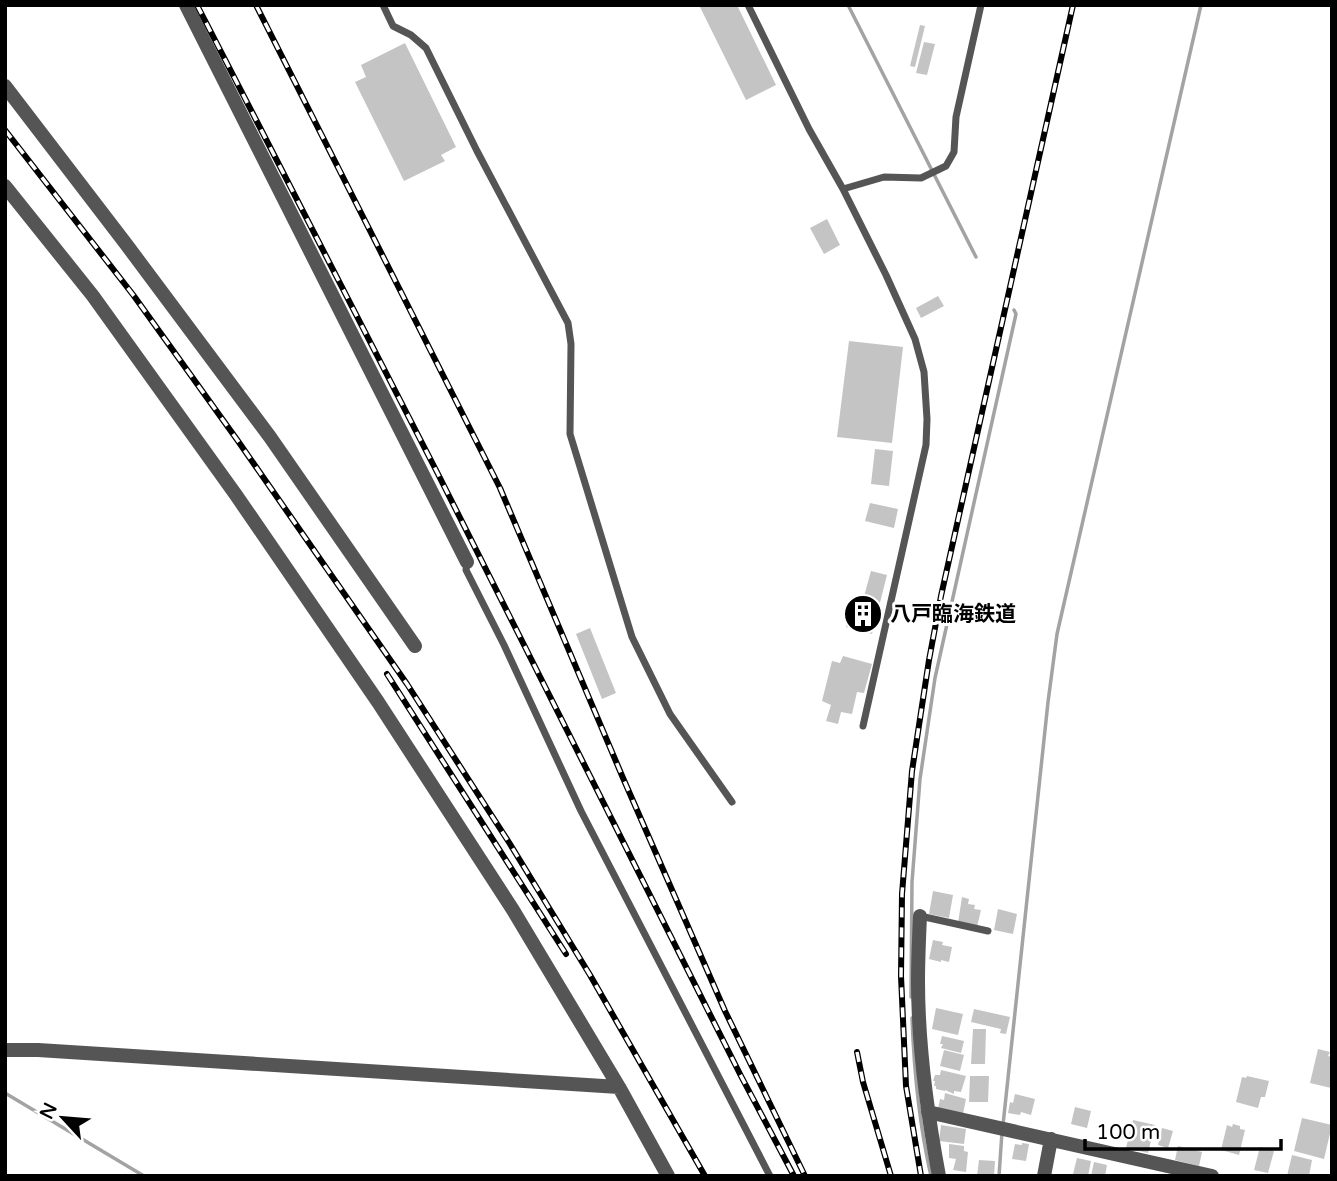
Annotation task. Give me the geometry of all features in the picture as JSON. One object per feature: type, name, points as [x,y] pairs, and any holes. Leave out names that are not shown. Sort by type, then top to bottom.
[{"type":"street","points":[[186,5],[467,562]]},
{"type":"street","points":[[5,86],[270,437],[415,646]]},
{"type":"street","points":[[5,186],[101,307],[236,495],[378,702],[513,910],[619,1087],[668,1176]]},
{"type":"street","points":[[920,916],[920,1035],[928,1112],[939,1176]]},
{"type":"street","points":[[5,1050],[619,1087]]},
{"type":"street","points":[[928,1112],[1212,1176]]},
{"type":"street","points":[[1044,1176],[1051,1139]]},
{"type":"lane","points":[[383,5],[393,26],[411,35],[426,48],[568,323],[571,344],[570,434],[632,637],[670,714],[732,802]]},
{"type":"lane","points":[[748,5],[809,129],[886,275],[915,339],[924,372],[926,445],[863,726]]},
{"type":"lane","points":[[843,189],[884,177],[920,178],[946,166],[954,152],[957,117],[981,5]]},
{"type":"lane","points":[[467,562],[466,570],[581,811],[770,1176]]},
{"type":"lane","points":[[920,916],[988,931]]},
{"type":"building","points":[[699,5],[737,5],[776,85],[746,100]]},
{"type":"building","points":[[920,25],[925,26],[915,67],[910,66]]},
{"type":"building","points":[[924,42],[935,44],[927,75],[916,73]]},
{"type":"building","points":[[405,43],[456,147],[441,155],[445,161],[404,181],[355,82],[366,77],[361,65]]},
{"type":"building","points":[[827,219],[840,245],[824,254],[810,228]]},
{"type":"building","points":[[938,296],[944,306],[921,318],[916,308]]},
{"type":"building","points":[[849,341],[903,347],[892,443],[837,437]]},
{"type":"building","points":[[875,449],[893,451],[889,486],[871,484]]},
{"type":"building","points":[[870,503],[898,509],[894,528],[865,521]]},
{"type":"building","name":"八戸臨海鉄道","points":[[871,571],[887,575],[872,634],[846,627],[853,598],[863,600]]},
{"type":"building","points":[[590,628],[616,693],[602,699],[576,634]]},
{"type":"building","points":[[843,656],[872,664],[864,693],[857,692],[852,714],[841,712],[838,724],[826,721],[831,705],[822,701],[832,661],[840,663]]},
{"type":"building","points":[[933,891],[953,895],[949,918],[929,914]]},
{"type":"building","points":[[962,897],[969,899],[968,904],[975,905],[974,909],[981,910],[977,927],[958,923]]},
{"type":"building","points":[[998,909],[1017,914],[1013,934],[994,930]]},
{"type":"building","points":[[933,940],[952,947],[949,962],[929,959]]},
{"type":"building","points":[[936,1008],[963,1014],[958,1035],[932,1029]]},
{"type":"building","points":[[974,1009],[1010,1017],[1006,1034],[1000,1033],[1001,1029],[971,1022]]},
{"type":"building","points":[[973,1029],[986,1029],[985,1064],[971,1064]]},
{"type":"building","points":[[942,1036],[964,1041],[961,1053],[941,1048]]},
{"type":"building","points":[[1318,1049],[1330,1052],[1328,1056],[1332,1057],[1331,1088],[1310,1083]]},
{"type":"building","points":[[944,1050],[964,1055],[960,1071],[940,1066]]},
{"type":"building","points":[[941,1070],[966,1076],[961,1092],[954,1091],[954,1094],[936,1089],[933,1081],[935,1075],[940,1075]]},
{"type":"building","points":[[970,1076],[989,1076],[988,1102],[969,1102]]},
{"type":"building","points":[[1242,1077],[1269,1081],[1265,1097],[1261,1097],[1258,1108],[1236,1102]]},
{"type":"building","points":[[945,1093],[966,1099],[963,1114],[938,1109],[940,1099],[944,1100]]},
{"type":"building","points":[[1015,1094],[1035,1099],[1031,1115],[1021,1112],[1020,1115],[1008,1113]]},
{"type":"building","points":[[1075,1107],[1091,1111],[1087,1128],[1071,1124]]},
{"type":"building","points":[[1302,1118],[1332,1125],[1324,1159],[1294,1151]]},
{"type":"building","points":[[1133,1120],[1155,1125],[1148,1153],[1126,1148]]},
{"type":"building","points":[[1233,1124],[1245,1130],[1239,1155],[1221,1150],[1227,1125],[1232,1127]]},
{"type":"building","points":[[941,1125],[966,1129],[964,1144],[939,1141]]},
{"type":"building","points":[[1162,1128],[1173,1131],[1168,1148],[1158,1145]]},
{"type":"building","points":[[949,1144],[964,1146],[964,1151],[968,1152],[966,1172],[953,1170],[956,1159],[949,1158]]},
{"type":"building","points":[[1015,1144],[1029,1144],[1026,1161],[1012,1159]]},
{"type":"building","points":[[1178,1146],[1202,1152],[1199,1166],[1175,1160]]},
{"type":"building","points":[[1260,1147],[1274,1151],[1268,1173],[1254,1170]]},
{"type":"building","points":[[1292,1155],[1312,1160],[1309,1176],[1287,1176]]},
{"type":"building","points":[[1077,1158],[1091,1161],[1088,1176],[1073,1174]]},
{"type":"building","points":[[979,1160],[995,1161],[994,1176],[977,1176]]},
{"type":"building","points":[[1094,1162],[1107,1165],[1105,1176],[1091,1176]]},
{"type":"waterway","points":[[848,5],[976,257]]},
{"type":"waterway","points":[[1003,1125],[1057,634],[1201,5]]},
{"type":"waterway","points":[[911,997],[912,882],[920,779],[935,678],[1016,314],[1014,310]]},
{"type":"waterway","points":[[912,1018],[918,1097],[931,1176]]},
{"type":"waterway","points":[[5,1093],[144,1176]]},
{"type":"waterway","points":[[999,1176],[1002,1132]]},
{"type":"railway","points":[[197,5],[794,1176]]},
{"type":"railway","points":[[256,5],[500,488],[725,1011],[805,1176]]},
{"type":"railway","points":[[921,1176],[906,1086],[901,976],[902,894],[912,771],[941,596],[1073,5]]},
{"type":"railway","points":[[5,130],[134,296],[407,684],[590,975],[705,1176]]},
{"type":"railway","points":[[387,674],[566,954]]},
{"type":"railway","points":[[857,1052],[863,1082],[891,1176]]},
{"type":"place","name":"八戸臨海鉄道","points":[[863,614]]}]
